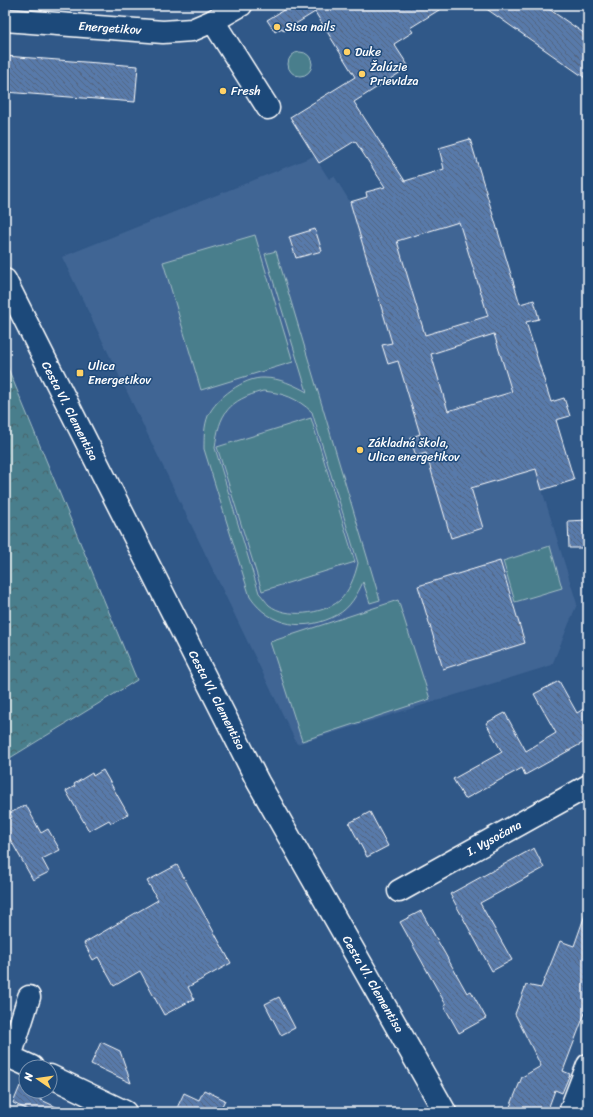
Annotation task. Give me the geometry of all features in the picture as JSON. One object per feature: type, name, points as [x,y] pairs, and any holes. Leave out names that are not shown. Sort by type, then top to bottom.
[{"type":"street","name":"Energetikov","points":[[5,20],[163,32],[192,30],[213,21],[241,5]]},
{"type":"street","points":[[213,21],[268,108]]},
{"type":"street","name":"Cesta Vl. Clementisa","points":[[5,280],[30,333],[258,782],[445,1112]]},
{"type":"street","name":"I. Vysočana","points":[[399,891],[588,786]]},
{"type":"street","points":[[18,1061],[10,1057],[29,997]]},
{"type":"street","points":[[570,1112],[588,1065]]},
{"type":"street","points":[[58,1080],[125,1112]]},
{"type":"shaded area","name":"Základná škola, Ulica energetikov","points":[[314,156],[329,179],[334,176],[350,202],[365,251],[492,212],[520,304],[534,300],[539,319],[526,322],[551,402],[564,398],[570,416],[556,421],[574,480],[542,490],[577,604],[552,665],[297,744],[62,257]]},
{"type":"green space","points":[[300,52],[305,53],[311,59],[311,69],[305,75],[300,76],[295,75],[289,69],[288,64],[289,59],[295,53]]},
{"type":"green space","points":[[255,235],[293,362],[201,390],[163,262]]},
{"type":"green space","points":[[276,251],[380,600],[370,603],[363,582],[356,596],[346,609],[337,615],[313,624],[289,624],[278,620],[268,615],[258,607],[250,597],[204,449],[204,436],[208,416],[217,402],[240,385],[256,379],[270,378],[287,382],[307,392],[265,254]],"holes":[[[263,391],[289,397],[301,403],[312,412],[358,563],[351,584],[343,597],[332,605],[314,612],[294,613],[276,609],[269,605],[259,593],[215,448],[219,426],[228,410],[234,404],[251,395]]]},
{"type":"green space","points":[[5,361],[137,680],[5,761]]},
{"type":"green space","points":[[311,418],[355,562],[262,591],[217,447]]},
{"type":"green space","points":[[550,546],[562,588],[515,602],[503,561]]},
{"type":"green space","points":[[398,600],[430,699],[302,741],[270,642]]},
{"type":"building","points":[[292,5],[447,5],[410,28],[413,32],[394,44],[409,67],[354,102],[405,181],[444,169],[439,148],[470,139],[520,304],[534,300],[539,319],[526,322],[551,402],[564,398],[570,416],[556,420],[574,480],[542,490],[536,469],[471,488],[483,528],[451,538],[426,453],[416,456],[410,438],[420,434],[398,361],[388,364],[382,345],[392,343],[350,202],[367,197],[366,192],[385,187],[355,141],[319,163],[290,117],[355,77],[315,12],[284,31],[282,28],[275,32],[267,20]],"holes":[[[459,222],[488,316],[425,335],[397,241]],[[494,334],[512,392],[448,411],[431,354]]]},
{"type":"building","points":[[481,5],[543,5],[588,36],[588,80]]},
{"type":"building","points":[[5,56],[138,66],[135,102],[5,92]]},
{"type":"building","points":[[315,229],[322,251],[296,258],[289,237]]},
{"type":"building","points":[[588,520],[588,548],[569,548],[568,521]]},
{"type":"building","points":[[500,561],[525,643],[443,669],[418,586]]},
{"type":"building","points":[[559,681],[577,713],[588,706],[588,740],[525,775],[522,768],[465,799],[453,779],[502,752],[486,723],[505,713],[526,751],[556,733],[534,694]]},
{"type":"building","points":[[103,770],[128,814],[111,823],[109,820],[89,831],[66,791],[75,786],[74,784],[92,773],[93,776]]},
{"type":"building","points":[[26,805],[41,833],[48,829],[60,850],[42,859],[49,872],[33,880],[5,830],[5,821],[12,817],[10,813]]},
{"type":"building","points":[[370,812],[388,846],[367,857],[349,823]]},
{"type":"building","points":[[534,848],[544,868],[480,903],[512,960],[492,971],[450,894]]},
{"type":"building","points":[[177,865],[231,963],[188,987],[194,999],[164,1015],[140,971],[114,986],[98,957],[93,960],[84,943],[158,900],[147,881]]},
{"type":"building","points":[[421,911],[467,993],[471,991],[486,1018],[459,1033],[444,1006],[446,1005],[400,922]]},
{"type":"building","points":[[586,912],[588,912],[588,1005],[563,1071],[570,1074],[562,1093],[555,1090],[547,1112],[508,1112],[522,1077],[541,1066],[515,1014],[526,985],[541,988],[560,941],[574,946]]},
{"type":"building","points":[[279,997],[295,1028],[281,1035],[265,1004]]},
{"type":"building","points":[[101,1042],[120,1051],[131,1083],[91,1064]]},
{"type":"building","points":[[204,1090],[225,1100],[220,1110],[224,1112],[175,1112],[184,1093],[199,1100]]},
{"type":"building","points":[[18,1091],[18,1099],[39,1099],[67,1112],[33,1112],[13,1103]]},
{"type":"place","name":"Sisa nails","points":[[277,27]]},
{"type":"place","name":"Duke","points":[[347,52]]},
{"type":"place","name":"Žalúzie Prievidza","points":[[362,74]]},
{"type":"place","name":"Fresh","points":[[223,91]]},
{"type":"place","name":"Ulica Energetikov","points":[[80,373]]},
{"type":"place","name":"Základná škola, Ulica energetikov","points":[[360,450]]}]
